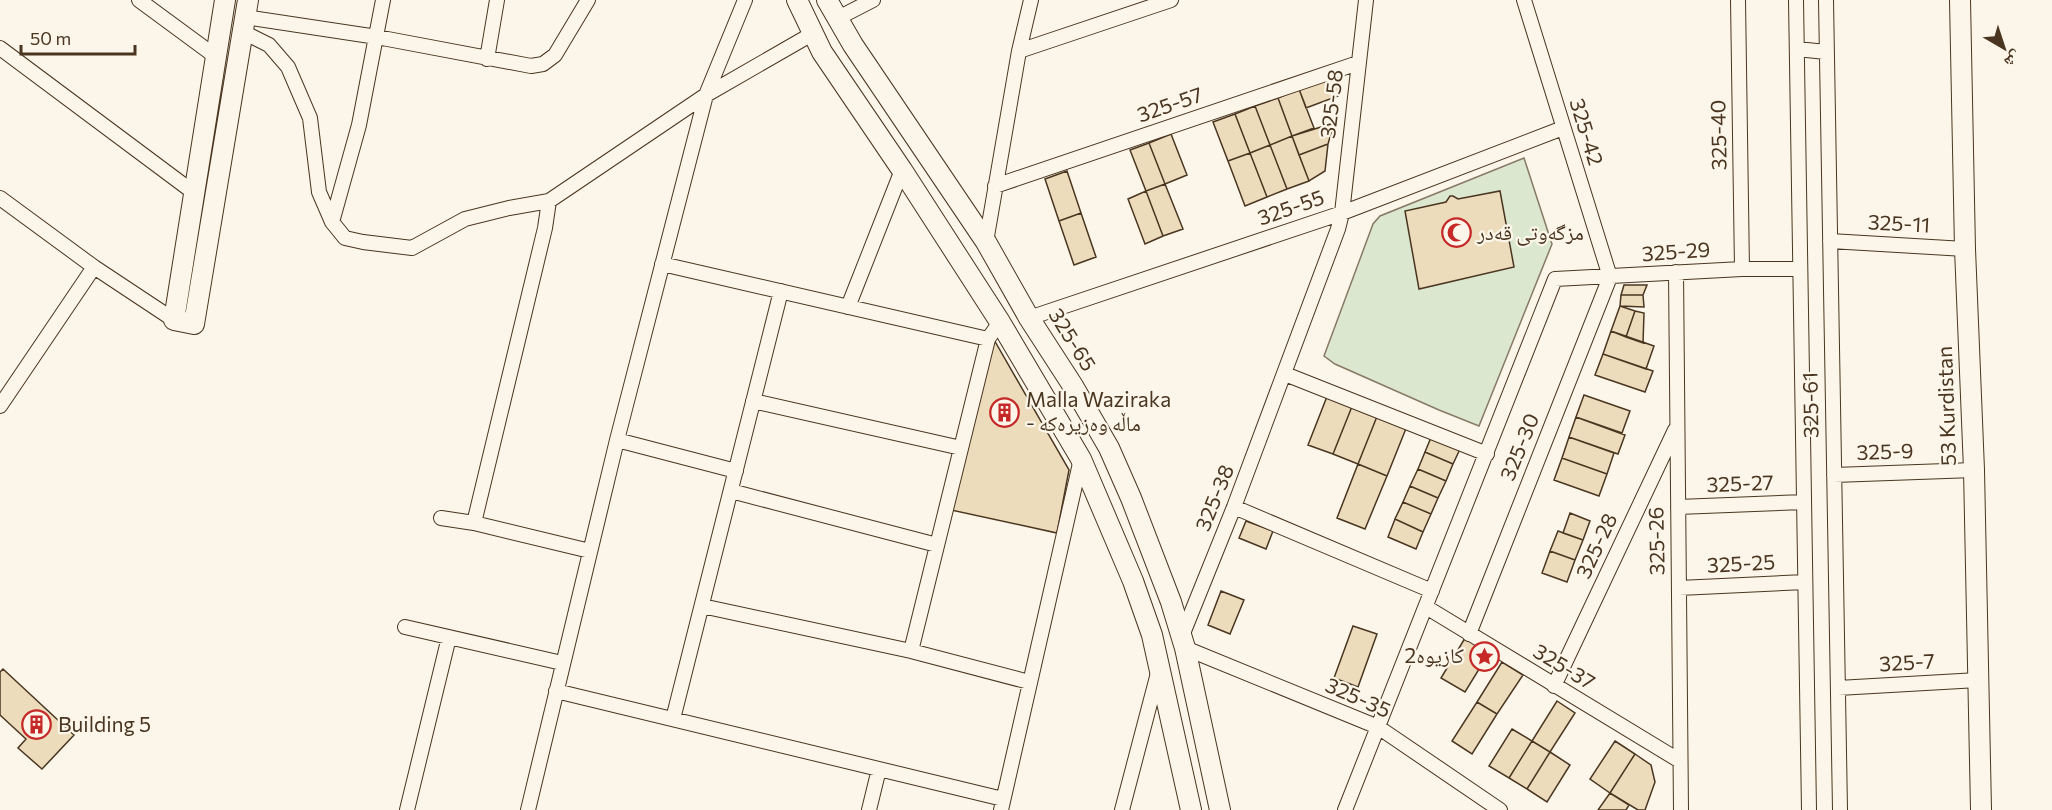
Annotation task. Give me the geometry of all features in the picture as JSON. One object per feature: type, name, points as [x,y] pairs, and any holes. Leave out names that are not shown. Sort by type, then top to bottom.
[{"type":"street","points":[[139,0],[214,56]]},
{"type":"street","points":[[174,320],[214,56],[225,0]]},
{"type":"street","points":[[332,222],[359,125],[383,0]]},
{"type":"street","points":[[487,59],[497,0]]},
{"type":"street","points":[[246,16],[531,66],[543,64],[555,55],[588,0]]},
{"type":"street","points":[[531,809],[562,663],[706,95],[745,0]]},
{"type":"street","points":[[797,0],[822,52],[902,170],[1000,322],[1081,459],[1142,605],[1152,635],[1191,810]]},
{"type":"street","name":"325-65","points":[[827,0],[853,45],[986,242],[1029,318],[1073,386],[1109,448],[1161,573],[1184,642],[1220,810]]},
{"type":"street","points":[[838,18],[873,0]]},
{"type":"street","points":[[986,242],[1019,51],[1031,0]]},
{"type":"street","points":[[1019,51],[1171,0]]},
{"type":"street","name":"325-58","points":[[1342,213],[1366,0]]},
{"type":"street","name":"325-42","points":[[1524,0],[1610,277]]},
{"type":"street","name":"325-40","points":[[1738,0],[1742,268]]},
{"type":"street","points":[[1796,0],[1809,810]]},
{"type":"street","name":"325-61","points":[[1826,0],[1840,810]]},
{"type":"street","name":"53 Kurdistan","points":[[1960,0],[1965,249],[1974,470],[1981,810]]},
{"type":"street","points":[[0,198],[94,267],[174,320],[194,324],[246,16]]},
{"type":"street","points":[[246,16],[288,67],[310,118],[320,192],[332,222],[345,238],[412,248],[465,219],[549,201],[706,95],[812,34]]},
{"type":"street","points":[[0,48],[193,192]]},
{"type":"street","points":[[1797,49],[1826,52]]},
{"type":"street","name":"325-57","points":[[995,186],[1358,63]]},
{"type":"street","name":"325-55","points":[[1029,318],[1342,213],[1563,128]]},
{"type":"street","points":[[203,132],[225,136]]},
{"type":"street","points":[[848,307],[902,170]]},
{"type":"street","points":[[474,523],[545,228],[549,201]]},
{"type":"street","name":"325-38","points":[[1184,642],[1285,374],[1342,213]]},
{"type":"street","name":"325-11","points":[[1830,241],[1965,249]]},
{"type":"street","points":[[662,264],[988,339]]},
{"type":"street","points":[[0,405],[94,267]]},
{"type":"street","name":"325-29","points":[[1486,454],[1555,279],[1742,268],[1800,269]]},
{"type":"street","name":"325-26","points":[[1676,272],[1681,810]]},
{"type":"street","name":"325-30","points":[[1469,634],[1610,277]]},
{"type":"street","points":[[673,719],[781,291]]},
{"type":"street","points":[[911,651],[988,339],[1000,322]]},
{"type":"street","points":[[1285,374],[1486,454],[1345,810]]},
{"type":"street","points":[[1047,401],[1073,386]]},
{"type":"street","points":[[753,401],[961,448]]},
{"type":"street","name":"325-28","points":[[1554,686],[1677,425]]},
{"type":"street","points":[[617,440],[736,471]]},
{"type":"street","points":[[556,691],[879,769],[1002,805],[1081,459]]},
{"type":"street","name":"325-9","points":[[1834,475],[1974,470]]},
{"type":"street","points":[[730,492],[937,545]]},
{"type":"street","name":"325-27","points":[[1678,507],[1804,502]]},
{"type":"street","points":[[1234,507],[1432,591]]},
{"type":"street","points":[[441,518],[474,523],[590,551]]},
{"type":"street","name":"325-25","points":[[1679,588],[1805,582]]},
{"type":"street","points":[[702,606],[911,651],[1029,682]]},
{"type":"street","name":"325-37","points":[[1426,607],[1680,761]]},
{"type":"street","points":[[405,627],[562,663]]},
{"type":"street","points":[[407,810],[449,638]]},
{"type":"street","name":"325-35","points":[[1184,642],[1378,728],[1500,810]]},
{"type":"street","points":[[1122,810],[1159,668]]},
{"type":"street","name":"325-7","points":[[1838,688],[1978,680]]},
{"type":"street","points":[[869,810],[879,769]]},
{"type":"green space","points":[[1524,158],[1552,244],[1479,426],[1335,364],[1324,356],[1373,224],[1380,216]]},
{"type":"building","points":[[1340,74],[1338,96],[1306,108],[1299,89]]},
{"type":"building","points":[[1299,89],[1314,128],[1292,136],[1278,98]]},
{"type":"building","points":[[1278,98],[1292,136],[1270,145],[1255,106]]},
{"type":"building","points":[[1255,106],[1270,145],[1250,153],[1235,114]]},
{"type":"building","points":[[1235,114],[1250,153],[1228,161],[1213,122]]},
{"type":"building","points":[[1334,123],[1328,144],[1299,155],[1292,136]]},
{"type":"building","points":[[1171,134],[1187,175],[1165,184],[1149,143]]},
{"type":"building","points":[[1292,136],[1309,181],[1287,189],[1270,145]]},
{"type":"building","points":[[1149,143],[1165,184],[1146,191],[1130,150]]},
{"type":"building","points":[[1328,144],[1325,171],[1309,181],[1299,155]]},
{"type":"building","points":[[1270,145],[1287,189],[1267,197],[1250,153]]},
{"type":"building","points":[[1250,153],[1267,197],[1245,206],[1228,161]]},
{"type":"building","points":[[1067,171],[1081,213],[1059,221],[1045,179]]},
{"type":"building","points":[[1165,184],[1183,229],[1163,236],[1146,191]]},
{"type":"building","points":[[1146,191],[1163,236],[1145,244],[1128,199]]},
{"type":"building","points":[[1500,191],[1514,267],[1419,289],[1405,211],[1446,202],[1450,196],[1458,199]]},
{"type":"building","points":[[1081,213],[1096,257],[1074,265],[1059,221]]},
{"type":"building","points":[[1624,285],[1647,285],[1643,295],[1621,295]]},
{"type":"building","points":[[1621,295],[1643,295],[1644,307],[1620,306]]},
{"type":"building","points":[[1620,306],[1635,311],[1626,337],[1611,331]]},
{"type":"building","points":[[1635,311],[1644,313],[1643,343],[1626,337]]},
{"type":"building","points":[[1611,331],[1654,346],[1646,369],[1603,354]]},
{"type":"building","name":"Malla Waziraka - ماڵە وەزیرەکە","points":[[993,338],[1069,470],[1057,533],[951,510]]},
{"type":"building","points":[[1603,354],[1653,371],[1645,392],[1595,375]]},
{"type":"building","points":[[1328,394],[1353,404],[1333,454],[1308,445]]},
{"type":"building","points":[[1584,395],[1630,411],[1622,433],[1576,417]]},
{"type":"building","points":[[1353,404],[1378,414],[1358,464],[1333,454]]},
{"type":"building","points":[[1378,414],[1407,426],[1387,476],[1358,464]]},
{"type":"building","points":[[1576,417],[1625,435],[1618,454],[1569,437]]},
{"type":"building","points":[[1432,435],[1461,447],[1453,464],[1425,452]]},
{"type":"building","points":[[1569,437],[1614,453],[1607,474],[1562,458]]},
{"type":"building","points":[[1425,452],[1453,464],[1446,481],[1418,469]]},
{"type":"building","points":[[1562,458],[1607,474],[1599,496],[1554,480]]},
{"type":"building","points":[[1358,464],[1387,476],[1365,529],[1337,518]]},
{"type":"building","points":[[1418,469],[1446,481],[1438,498],[1410,486]]},
{"type":"building","points":[[1410,486],[1438,498],[1431,514],[1403,502]]},
{"type":"building","points":[[1403,502],[1431,514],[1423,532],[1395,519]]},
{"type":"building","points":[[1570,513],[1590,521],[1583,540],[1563,533]]},
{"type":"building","points":[[1395,519],[1423,532],[1416,549],[1388,537]]},
{"type":"building","points":[[1246,521],[1273,531],[1266,549],[1239,538]]},
{"type":"building","points":[[1558,531],[1583,540],[1575,560],[1550,551]]},
{"type":"building","points":[[1550,551],[1575,560],[1567,582],[1542,573]]},
{"type":"building","points":[[1221,591],[1244,600],[1230,634],[1208,625]]},
{"type":"building","points":[[1353,626],[1377,634],[1358,687],[1334,678]]},
{"type":"building","points":[[1465,638],[1489,653],[1465,692],[1441,678]]},
{"type":"building","points":[[1502,662],[1523,675],[1497,714],[1477,702]]},
{"type":"building","name":"Building 5","points":[[3,669],[74,735],[42,769],[18,748],[26,739],[0,715],[0,672]]},
{"type":"building","points":[[1557,701],[1575,713],[1550,752],[1532,741]]},
{"type":"building","points":[[1477,702],[1497,714],[1472,754],[1452,741]]},
{"type":"building","points":[[1512,729],[1532,741],[1509,778],[1489,766]]},
{"type":"building","points":[[1532,741],[1550,752],[1527,789],[1509,778]]},
{"type":"building","points":[[1615,741],[1635,754],[1610,793],[1590,779]]},
{"type":"building","points":[[1550,752],[1570,765],[1547,802],[1527,789]]},
{"type":"building","points":[[1635,754],[1651,765],[1655,782],[1645,810],[1638,810],[1610,793]]},
{"type":"building","points":[[1610,793],[1629,805],[1626,810],[1598,810]]},
{"type":"place","name":"مزگەوتی قەدر","points":[[1456,233]]},
{"type":"place","name":"Malla Waziraka - ماڵە وەزیرەکە","points":[[1005,412]]},
{"type":"place","name":"كازيوه2","points":[[1485,656]]},
{"type":"place","name":"Building 5","points":[[37,725]]}]
